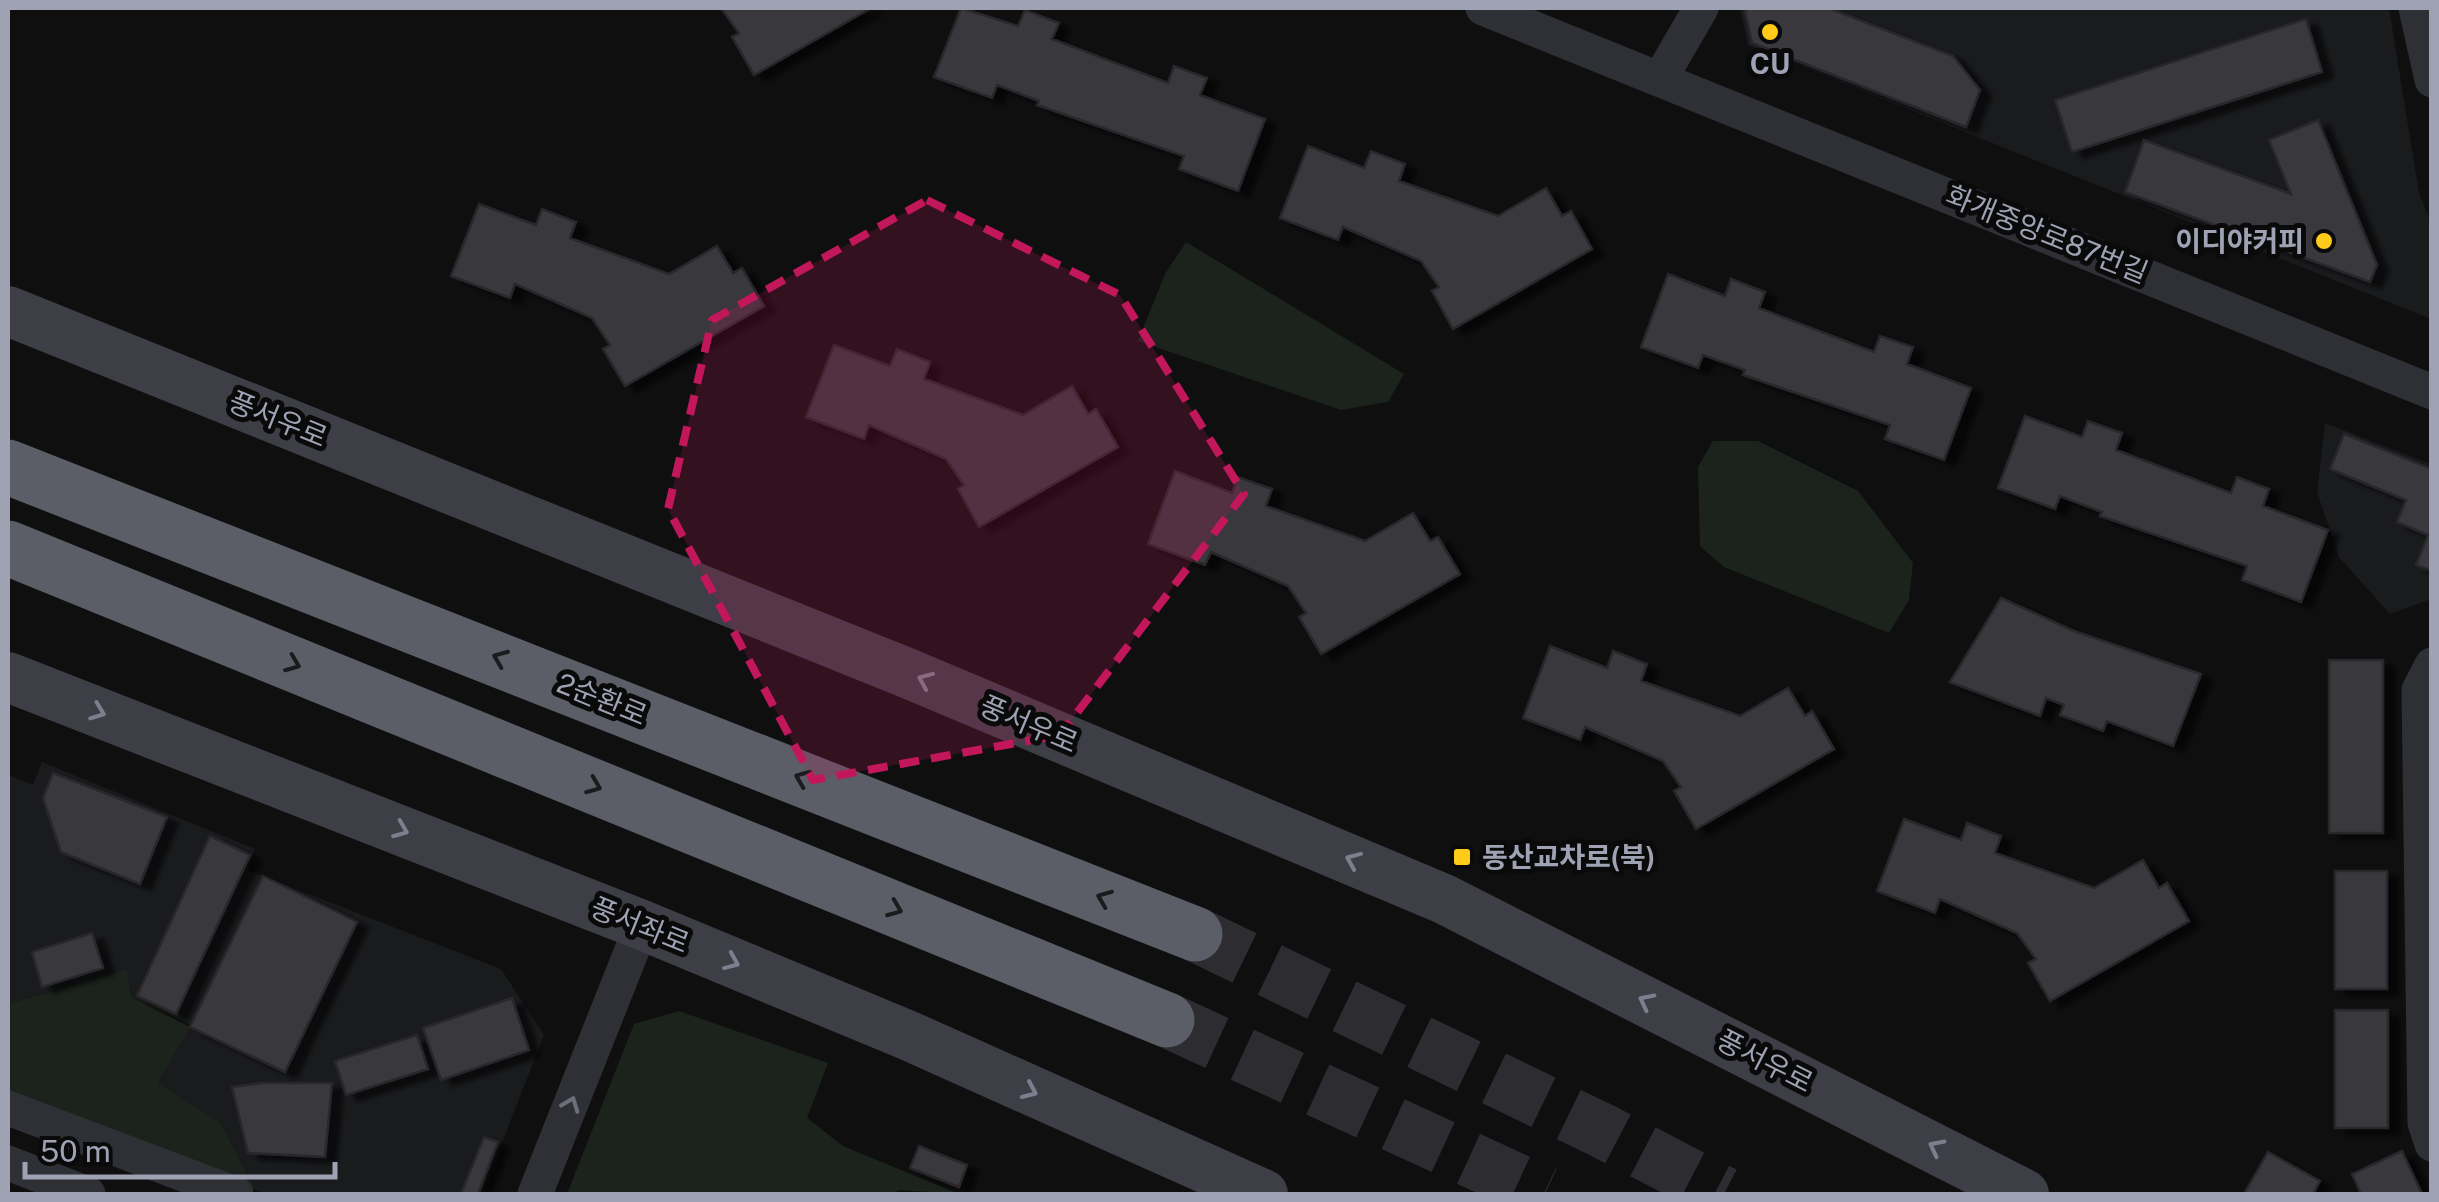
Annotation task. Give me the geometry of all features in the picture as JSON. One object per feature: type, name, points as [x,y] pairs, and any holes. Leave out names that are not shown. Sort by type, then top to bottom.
[{"type":"highway","points":[[8,440],[254,560]]},
{"type":"highway","name":"2순환로","points":[[8,467],[254,560],[1195,934]]},
{"type":"highway","points":[[8,548],[1167,1020]]},
{"type":"highway","points":[[8,569],[232,639]]},
{"type":"street","name":"화개중앙로87번길","points":[[1483,8],[1662,77],[2432,392]]},
{"type":"street","points":[[1662,77],[1701,8]]},
{"type":"street","points":[[2416,8],[2432,80]]},
{"type":"street","name":"풍서우로","points":[[8,311],[907,673],[1444,899],[2022,1194]]},
{"type":"street","points":[[2432,665],[2419,690],[2425,1123],[2432,1144]]},
{"type":"street","name":"풍서좌로","points":[[8,676],[642,925],[907,1035],[1263,1194]]},
{"type":"street","points":[[535,1194],[642,925]]},
{"type":"street","points":[[8,1108],[236,1194]]},
{"type":"street","points":[[8,1163],[88,1194]]},
{"type":"highlighted area","points":[[927,200],[1120,295],[1244,494],[1060,735],[813,780],[668,509],[712,320]]},
{"type":"shaded area","points":[[1740,8],[2389,8],[2419,193],[2431,222],[2431,319],[1748,45]]},
{"type":"shaded area","points":[[1186,242],[1404,374],[1388,402],[1341,410],[1138,341],[1165,274]]},
{"type":"shaded area","points":[[2325,423],[2431,464],[2431,599],[2390,614],[2339,557],[2317,492]]},
{"type":"shaded area","points":[[1713,441],[1758,441],[1858,491],[1913,563],[1909,600],[1889,633],[1724,567],[1700,546],[1698,467]]},
{"type":"shaded area","points":[[42,762],[255,849],[247,870],[501,969],[544,1035],[482,1194],[268,1194],[256,1190],[220,1122],[157,1083],[190,1027],[219,1038],[131,997],[127,969],[8,1004],[8,775],[33,785]]},
{"type":"shaded area","points":[[127,969],[131,997],[190,1027],[158,1083],[220,1122],[256,1190],[8,1090],[8,1004]]},
{"type":"shaded area","points":[[679,1011],[828,1063],[807,1118],[843,1146],[959,1194],[900,1190],[888,1194],[567,1194],[634,1024]]},
{"type":"building","points":[[721,8],[871,8],[754,75],[732,37],[739,33]]},
{"type":"building","points":[[961,8],[1018,26],[1025,10],[1059,23],[1052,39],[1168,83],[1174,66],[1207,78],[1200,95],[1265,119],[1238,191],[1179,169],[1184,156],[1037,105],[1039,101],[997,85],[992,98],[934,77]]},
{"type":"building","points":[[1828,8],[1953,56],[1980,90],[1966,127],[1752,43],[1745,11]]},
{"type":"building","points":[[2306,19],[2322,72],[2072,152],[2055,100]]},
{"type":"building","points":[[2318,120],[2377,265],[2370,282],[2125,192],[2144,140],[2291,194],[2269,140]]},
{"type":"building","points":[[1308,146],[1364,168],[1371,151],[1405,164],[1399,181],[1498,216],[1546,188],[1562,216],[1571,211],[1592,249],[1453,329],[1432,291],[1439,287],[1421,261],[1343,227],[1338,240],[1280,218]]},
{"type":"building","points":[[479,204],[536,225],[542,209],[576,222],[570,238],[669,274],[717,246],[733,273],[742,268],[764,306],[625,386],[603,349],[610,345],[592,318],[515,284],[510,298],[451,276]]},
{"type":"building","points":[[1668,274],[1725,296],[1731,279],[1765,292],[1759,308],[1874,352],[1880,336],[1913,347],[1907,364],[1971,388],[1944,460],[1885,439],[1890,425],[1743,375],[1745,370],[1703,355],[1698,368],[1641,347]]},
{"type":"building","points":[[834,345],[890,366],[897,349],[930,362],[924,379],[1023,415],[1072,386],[1088,414],[1096,409],[1118,447],[979,527],[958,489],[964,485],[946,459],[869,425],[864,439],[806,417]]},
{"type":"building","points":[[2025,416],[2082,437],[2088,421],[2122,433],[2116,450],[2231,493],[2237,477],[2269,489],[2263,506],[2328,530],[2301,602],[2242,580],[2247,566],[2100,516],[2102,512],[2060,496],[2055,509],[1998,488]]},
{"type":"building","points":[[2344,434],[2432,469],[2432,571],[2416,565],[2428,535],[2397,522],[2406,500],[2330,469]]},
{"type":"building","points":[[1175,471],[1232,493],[1238,477],[1272,489],[1266,506],[1365,541],[1413,513],[1430,541],[1438,537],[1460,574],[1321,654],[1299,617],[1306,613],[1288,586],[1211,552],[1205,565],[1148,544]]},
{"type":"building","points":[[2001,598],[2074,631],[2201,674],[2173,746],[2107,721],[2103,731],[2060,715],[2064,705],[2046,698],[2040,716],[1950,682]]},
{"type":"building","points":[[1550,646],[1607,668],[1613,651],[1647,664],[1641,681],[1740,716],[1788,688],[1805,716],[1812,711],[1834,749],[1696,829],[1674,791],[1681,787],[1663,761],[1585,727],[1580,740],[1523,718]]},
{"type":"building","points":[[2329,660],[2383,660],[2383,833],[2329,833]]},
{"type":"building","points":[[53,773],[167,817],[140,884],[61,852],[43,798]]},
{"type":"building","points":[[1904,819],[1961,840],[1967,823],[2001,836],[1995,853],[2094,888],[2143,860],[2159,888],[2167,883],[2189,921],[2050,1001],[2028,963],[2036,959],[2017,933],[1940,899],[1935,913],[1877,891]]},
{"type":"building","points":[[210,836],[250,855],[176,1014],[137,996]]},
{"type":"building","points":[[2335,871],[2387,871],[2387,989],[2335,989]]},
{"type":"building","points":[[263,876],[357,922],[285,1072],[190,1027]]},
{"type":"building","points":[[92,933],[103,968],[42,987],[32,952]]},
{"type":"building","points":[[512,998],[529,1050],[441,1080],[423,1028]]},
{"type":"building","points":[[2335,1010],[2388,1010],[2388,1128],[2335,1128]]},
{"type":"building","points":[[417,1035],[428,1069],[346,1095],[335,1061]]},
{"type":"building","points":[[332,1083],[325,1157],[248,1153],[232,1087]]},
{"type":"building","points":[[484,1137],[498,1142],[478,1194],[461,1194]]},
{"type":"building","points":[[919,1146],[967,1165],[959,1187],[910,1168]]},
{"type":"building","points":[[2402,1151],[2422,1194],[2361,1194],[2352,1174]]},
{"type":"building","points":[[2268,1152],[2320,1181],[2313,1194],[2244,1194]]},
{"type":"tunnel","points":[[1195,934],[1603,1131],[1724,1194]]},
{"type":"tunnel","points":[[1167,1020],[1545,1194]]},
{"type":"place","name":"CU","points":[[1770,32]]},
{"type":"place","name":"이디야커피","points":[[2324,241]]},
{"type":"place","name":"동산교차로(북)","points":[[1462,857]]}]
